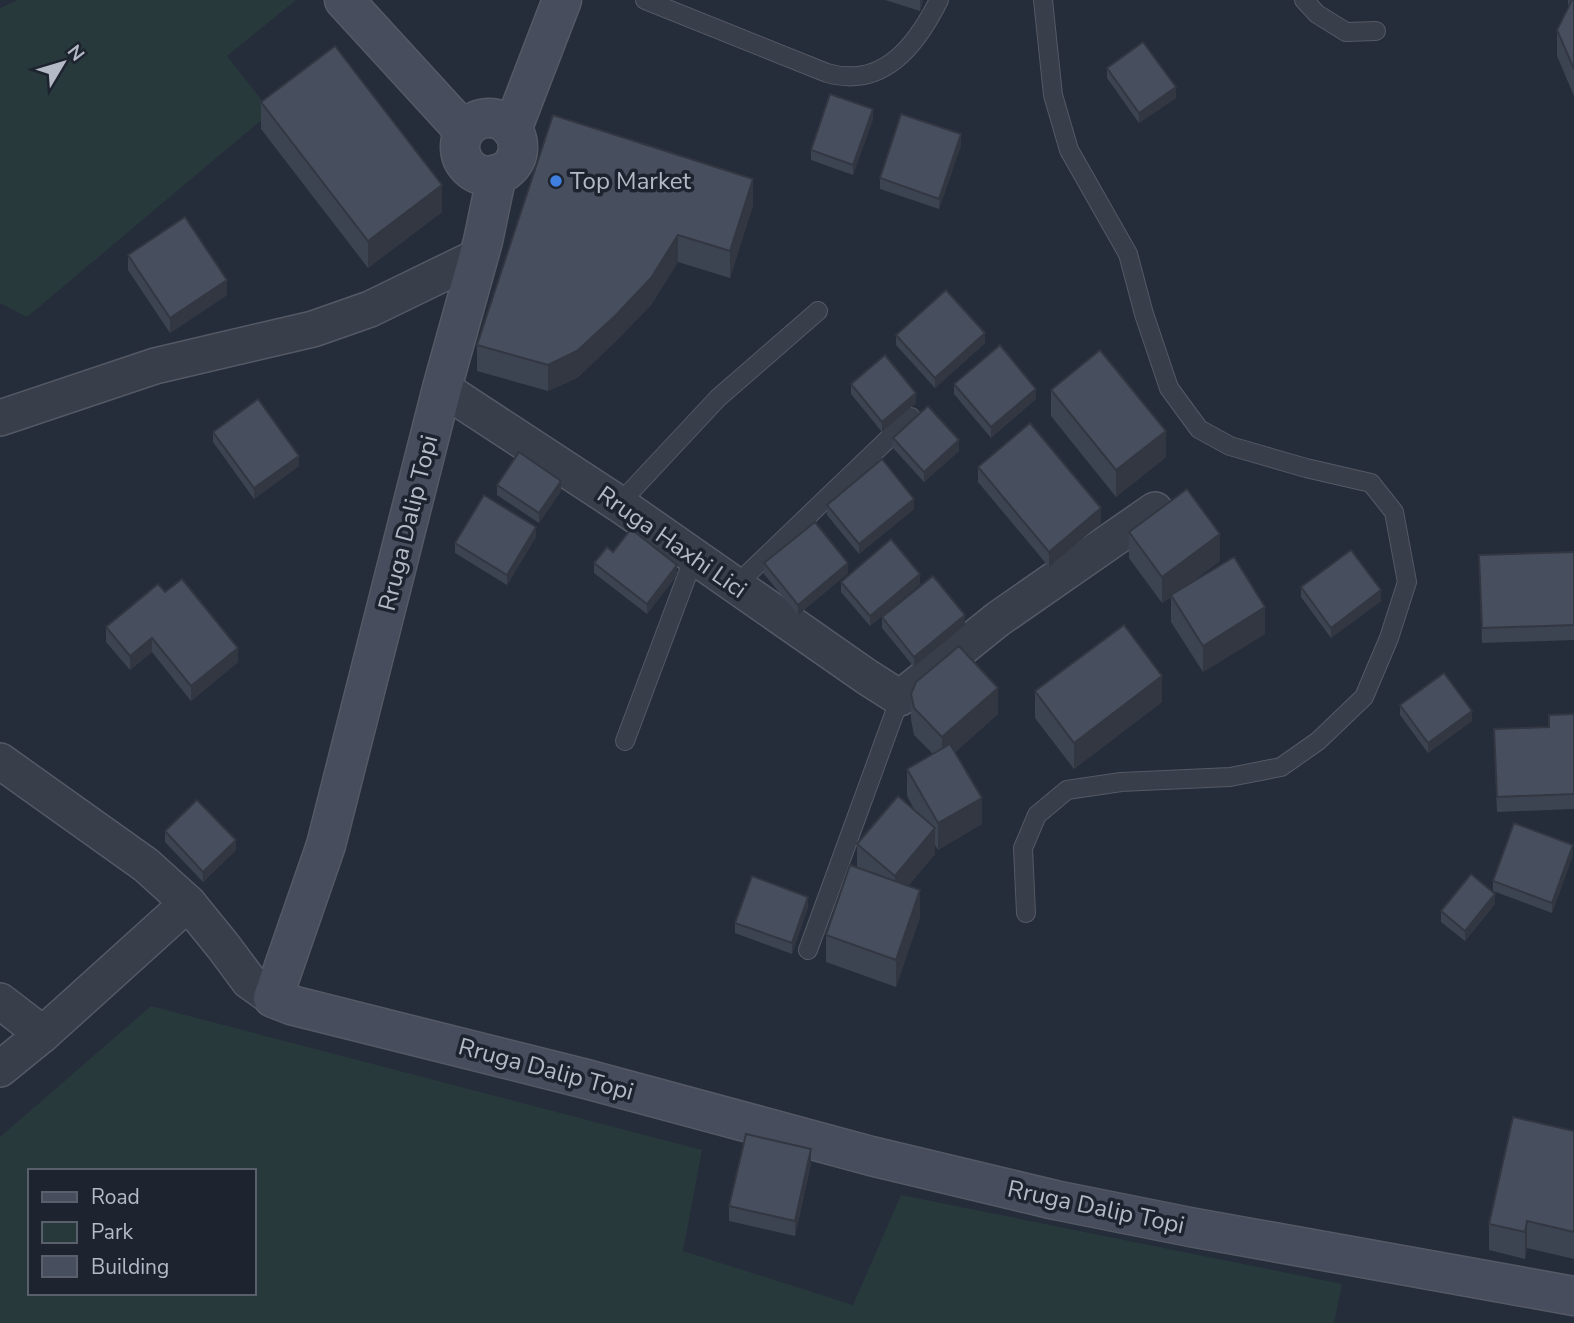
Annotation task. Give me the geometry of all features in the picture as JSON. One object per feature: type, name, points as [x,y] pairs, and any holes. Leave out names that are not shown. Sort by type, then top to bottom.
[{"type":"street","points":[[344,0],[464,131]]},
{"type":"street","points":[[512,130],[562,0]]},
{"type":"street","points":[[484,118],[499,120],[512,130],[517,144],[515,159],[506,170],[497,174],[481,174],[471,170],[464,162],[460,147],[464,131],[476,121],[484,118]]},
{"type":"street","name":"Rruga Dalip Topi","points":[[497,174],[479,256],[442,388],[326,845],[273,998],[858,1152],[1055,1200],[1574,1296]]},
{"type":"street","points":[[0,418],[155,366],[313,329],[370,309],[479,256]]},
{"type":"street","name":"Rruga Haxhi Lici","points":[[442,388],[619,504],[900,698]]},
{"type":"street","points":[[900,698],[998,619],[1156,510]]},
{"type":"street","points":[[0,761],[146,865],[188,903],[249,981],[273,998]]},
{"type":"street","points":[[0,1069],[43,1034],[188,903]]},
{"type":"street","points":[[0,1001],[43,1034]]},
{"type":"lane","points":[[645,0],[827,74],[854,78],[884,68],[907,50],[926,27],[939,0]]},
{"type":"lane","points":[[1026,913],[1023,848],[1037,815],[1067,790],[1121,782],[1230,778],[1281,767],[1318,741],[1364,697],[1389,638],[1407,582],[1394,512],[1371,483],[1230,446],[1199,429],[1169,388],[1144,314],[1128,254],[1069,149],[1054,95],[1043,0]]},
{"type":"lane","points":[[1304,0],[1317,14],[1346,32],[1376,32]]},
{"type":"lane","points":[[619,504],[718,398],[818,312]]},
{"type":"lane","points":[[735,586],[911,417]]},
{"type":"lane","points":[[625,741],[694,557]]},
{"type":"lane","points":[[808,950],[900,698]]},
{"type":"green space","points":[[18,0],[296,0],[227,56],[271,112],[27,317],[0,303],[0,8]]},
{"type":"green space","points":[[151,1006],[702,1150],[683,1251],[853,1305],[901,1195],[1342,1284],[1334,1323],[0,1323],[0,1137]]},
{"type":"building","points":[[1574,0],[1574,69],[1557,30]]},
{"type":"building","points":[[1143,42],[1176,87],[1139,113],[1107,68]]},
{"type":"building","points":[[335,46],[442,185],[368,241],[261,102]]},
{"type":"building","points":[[830,94],[873,109],[853,165],[811,150]]},
{"type":"building","points":[[901,114],[961,134],[939,199],[880,178]]},
{"type":"building","points":[[553,115],[753,179],[730,251],[678,235],[651,278],[616,315],[577,351],[548,365],[477,345]]},
{"type":"building","points":[[185,217],[227,280],[170,318],[128,255]]},
{"type":"building","points":[[946,290],[985,333],[935,378],[896,335]]},
{"type":"building","points":[[1000,345],[1036,389],[991,427],[954,384]]},
{"type":"building","points":[[1100,350],[1166,431],[1116,470],[1051,390]]},
{"type":"building","points":[[885,355],[916,393],[882,422],[851,384]]},
{"type":"building","points":[[258,399],[299,456],[254,488],[213,432]]},
{"type":"building","points":[[928,406],[959,440],[924,472],[893,438]]},
{"type":"building","points":[[1030,423],[1101,508],[1049,552],[978,467]]},
{"type":"building","points":[[519,452],[561,481],[539,513],[497,485]]},
{"type":"building","points":[[882,459],[914,499],[859,544],[827,505]]},
{"type":"building","points":[[1187,489],[1220,534],[1162,577],[1129,532]]},
{"type":"building","points":[[484,495],[536,527],[507,575],[455,543]]},
{"type":"building","points":[[815,522],[848,563],[798,605],[764,563]]},
{"type":"building","points":[[631,529],[677,565],[647,604],[594,563],[607,547],[613,552]]},
{"type":"building","points":[[891,539],[920,574],[870,616],[841,582]]},
{"type":"building","points":[[1351,550],[1381,590],[1331,628],[1301,587]]},
{"type":"building","points":[[1574,552],[1574,625],[1482,628],[1479,555]]},
{"type":"building","points":[[1234,557],[1265,607],[1203,646],[1171,595]]},
{"type":"building","points":[[933,576],[965,615],[914,657],[882,617]]},
{"type":"building","points":[[182,579],[238,648],[191,686],[152,638],[130,656],[106,627],[158,584],[165,592]]},
{"type":"building","points":[[1124,625],[1162,676],[1074,743],[1035,691]]},
{"type":"building","points":[[959,646],[998,688],[942,737],[914,708],[911,694],[916,682]]},
{"type":"building","points":[[1444,673],[1472,711],[1428,743],[1400,705]]},
{"type":"building","points":[[1574,714],[1574,794],[1497,797],[1494,729],[1549,727],[1549,715]]},
{"type":"building","points":[[950,744],[982,798],[938,823],[907,769]]},
{"type":"building","points":[[898,796],[935,828],[895,876],[857,844]]},
{"type":"building","points":[[197,800],[236,840],[203,872],[165,831]]},
{"type":"building","points":[[1514,823],[1573,845],[1552,903],[1493,881]]},
{"type":"building","points":[[850,865],[920,890],[896,960],[826,935]]},
{"type":"building","points":[[1471,874],[1495,894],[1465,931],[1441,911]]},
{"type":"building","points":[[752,876],[808,897],[792,943],[735,923]]},
{"type":"building","points":[[1513,1117],[1574,1131],[1574,1232],[1527,1221],[1525,1232],[1489,1224]]},
{"type":"building","points":[[746,1134],[811,1149],[795,1221],[729,1206]]},
{"type":"place","name":"Top Market","points":[[556,181]]}]
